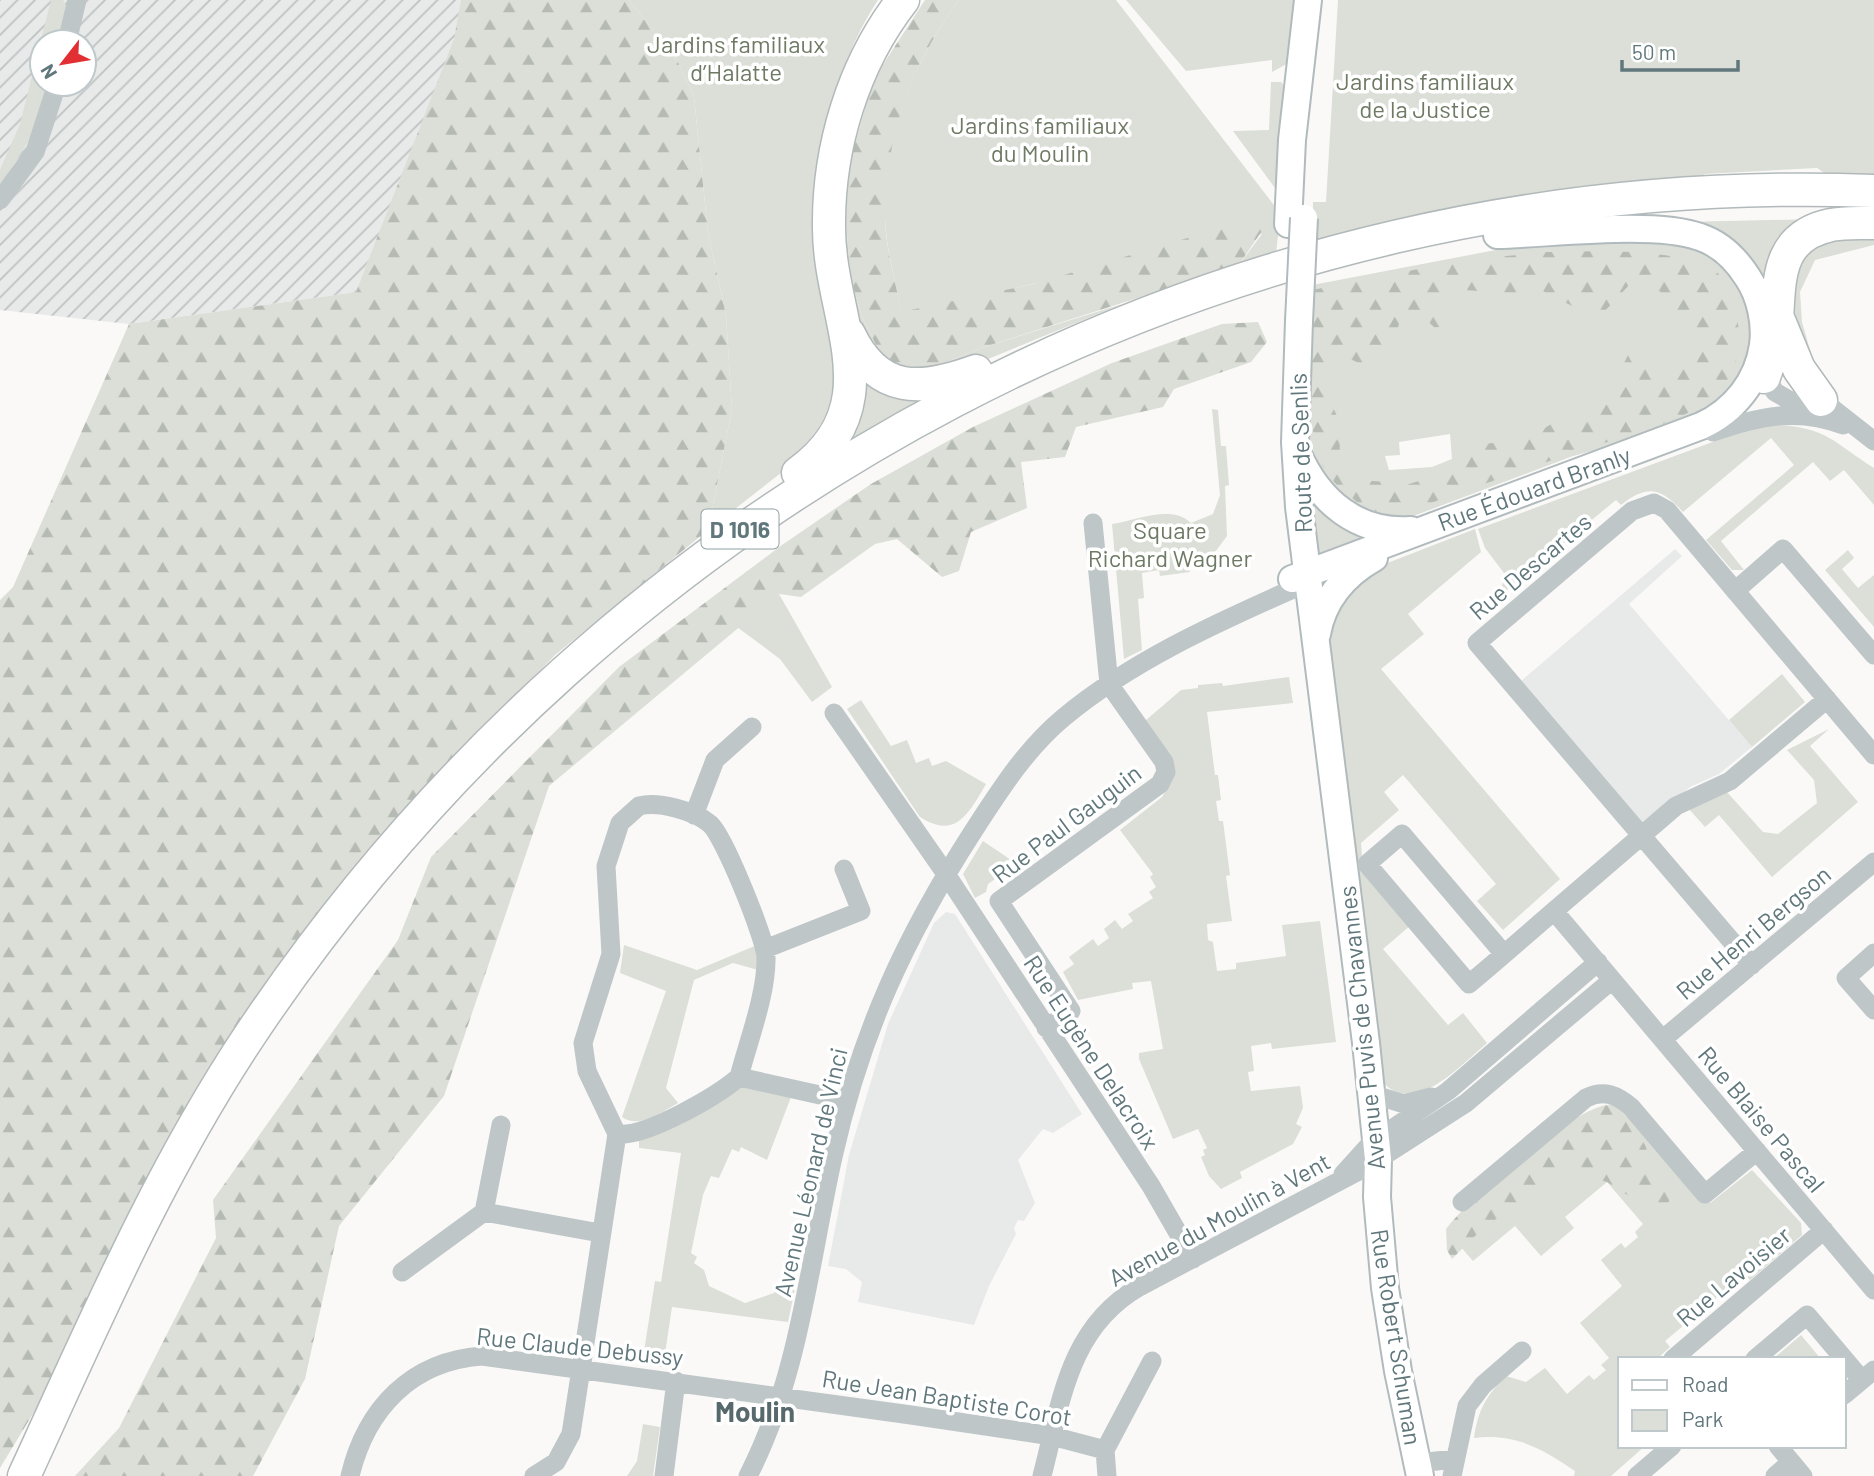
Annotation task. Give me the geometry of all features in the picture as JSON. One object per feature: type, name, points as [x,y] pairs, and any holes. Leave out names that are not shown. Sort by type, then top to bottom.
[{"type":"highway","points":[[864,66],[873,33],[888,0]]},
{"type":"highway","name":"D 1016","points":[[615,626],[697,545],[803,469],[827,447],[842,422],[851,390],[851,358],[830,259],[829,200],[842,124],[864,66],[881,32],[903,0]]},
{"type":"highway","name":"D 1016","points":[[844,324],[859,353],[876,371],[899,383],[924,387],[1320,256],[1479,219],[1581,204],[1679,194],[1764,190],[1874,191]]},
{"type":"highway","name":"D 1016","points":[[46,1476],[177,1197],[219,1121],[283,1023],[368,907],[436,826],[523,736],[608,658],[705,579],[808,507],[936,431],[1047,376],[1150,331],[1290,282],[1381,258],[1602,220],[1784,209],[1874,211]]},
{"type":"highway","points":[[1757,375],[1775,341],[1781,269],[1790,251],[1801,239],[1829,225],[1874,223]]},
{"type":"highway","name":"D 1016","points":[[24,1476],[153,1199],[188,1135],[244,1045],[306,956],[373,868],[451,781],[535,696],[615,626],[726,539],[854,456],[1001,376],[1152,310]]},
{"type":"highway","points":[[1777,311],[1789,350],[1818,407]]},
{"type":"highway","points":[[6,1476],[69,1378]]},
{"type":"main road","points":[[1296,221],[1292,140],[1308,0]]},
{"type":"main road","points":[[1292,323],[1296,221],[1321,0]]},
{"type":"main road","points":[[1497,236],[1659,230],[1691,234],[1709,240],[1731,256],[1754,289],[1763,329],[1757,375]]},
{"type":"main road","name":"Route de Senlis","points":[[1292,323],[1300,581]]},
{"type":"main road","name":"Route de Senlis","points":[[1292,323],[1280,467],[1300,581]]},
{"type":"main road","name":"Rue Édouard Branly","points":[[1300,581],[1374,558],[1713,432],[1744,410],[1757,375]]},
{"type":"main road","name":"Rue Édouard Branly","points":[[1300,581],[1427,528],[1701,426],[1723,413],[1757,375]]},
{"type":"main road","points":[[1294,442],[1314,485],[1344,514],[1382,529],[1427,528]]},
{"type":"main road","points":[[1314,646],[1321,617],[1335,590],[1354,571],[1374,558]]},
{"type":"main road","name":"Avenue Puvis de Chavannes","points":[[1300,581],[1314,646],[1371,1094],[1372,1153]]},
{"type":"main road","name":"Avenue Puvis de Chavannes","points":[[1300,581],[1377,1197]]},
{"type":"main road","name":"Rue Robert Schuman","points":[[1377,1197],[1391,1328],[1419,1469]]},
{"type":"street","points":[[70,28],[77,0]]},
{"type":"street","points":[[0,200],[35,152],[52,98]]},
{"type":"street","points":[[1757,375],[1775,392],[1818,407],[1874,441]]},
{"type":"street","name":"Rue Édouard Branly","points":[[1713,432],[1818,407]]},
{"type":"street","name":"Rue Descartes","points":[[1752,965],[1477,643],[1632,511],[1646,504],[1661,506],[1874,755]]},
{"type":"street","points":[[1093,523],[1109,684]]},
{"type":"street","points":[[1735,591],[1783,549],[1874,655]]},
{"type":"street","name":"Avenue Léonard de Vinci","points":[[748,1476],[770,1430],[781,1396],[847,1101],[864,1044],[887,985],[913,930],[946,874],[1029,752],[1065,717],[1109,684],[1300,581]]},
{"type":"street","name":"Rue Paul Gauguin","points":[[1046,1028],[1071,1011],[999,901],[1160,784],[1166,772],[1164,762],[1109,684]]},
{"type":"street","points":[[1504,954],[1402,834],[1367,864],[1469,984],[1642,836],[1676,806],[1730,781],[1827,699]]},
{"type":"street","name":"Rue Eugène Delacroix","points":[[834,713],[946,874],[1151,1186],[1193,1259]]},
{"type":"street","points":[[694,815],[715,760],[752,727]]},
{"type":"street","points":[[534,1476],[556,1462],[569,1442],[617,1133],[610,1114],[589,1078],[584,1054],[586,1027],[611,954],[606,866],[620,823],[634,809],[652,803],[694,815],[709,823],[717,832],[765,949],[764,976],[739,1077],[717,1093],[645,1128],[617,1133]]},
{"type":"street","name":"Rue Henri Bergson","points":[[1662,1039],[1874,862]]},
{"type":"street","points":[[765,949],[861,911],[844,869]]},
{"type":"street","name":"Rue Blaise Pascal","points":[[1554,911],[1874,1290]]},
{"type":"street","points":[[1874,953],[1846,978],[1874,1010]]},
{"type":"street","points":[[1372,1153],[1598,962]]},
{"type":"street","points":[[1372,1153],[1460,1107],[1612,980]]},
{"type":"street","points":[[739,1077],[847,1101]]},
{"type":"street","points":[[1371,1094],[1404,1104],[1448,1091]]},
{"type":"street","points":[[1448,1091],[1460,1107]]},
{"type":"street","points":[[1462,1202],[1587,1097],[1600,1093],[1616,1096],[1631,1107],[1705,1194],[1757,1151]]},
{"type":"street","points":[[402,1272],[484,1212],[501,1125]]},
{"type":"street","name":"Avenue du Moulin à Vent","points":[[1042,1476],[1072,1365],[1090,1328],[1121,1298],[1338,1181],[1372,1153]]},
{"type":"street","points":[[484,1212],[600,1233]]},
{"type":"street","name":"Rue Lavoisier","points":[[1675,1357],[1824,1230]]},
{"type":"street","points":[[1757,1357],[1807,1315],[1868,1375],[1846,1393]]},
{"type":"street","points":[[1419,1469],[1454,1467],[1464,1414],[1471,1399],[1522,1351]]},
{"type":"street","name":"Rue Claude Debussy","points":[[350,1476],[363,1436],[380,1408],[403,1384],[433,1367],[482,1356],[781,1396]]},
{"type":"street","points":[[1107,1476],[1105,1450],[1152,1361]]},
{"type":"street","points":[[664,1476],[676,1381]]},
{"type":"street","name":"Rue Jean Baptiste Corot","points":[[781,1396],[1052,1436],[1105,1450]]},
{"type":"street","points":[[1637,1476],[1670,1448]]},
{"type":"street","points":[[1775,1476],[1788,1456]]},
{"type":"shaded area","points":[[0,0],[461,0],[455,39],[356,292],[129,324],[0,310]]},
{"type":"shaded area","points":[[1675,549],[1682,556],[1629,604],[1752,747],[1719,774],[1690,787],[1643,827],[1520,682]]},
{"type":"shaded area","points":[[946,912],[955,914],[1082,1114],[1053,1133],[1043,1129],[1018,1160],[1035,1203],[1024,1221],[1018,1220],[1014,1228],[1016,1234],[989,1286],[974,1325],[858,1302],[862,1282],[846,1269],[828,1266],[849,1155],[888,1024],[934,923]]},
{"type":"green space","points":[[51,0],[63,0],[67,7],[62,28],[44,28]]},
{"type":"green space","points":[[461,0],[629,0],[678,62],[694,97],[708,233],[726,315],[732,409],[708,530],[555,655],[374,844],[274,978],[51,1384],[0,1468],[0,600],[13,587],[129,324],[356,292],[454,39]]},
{"type":"green space","name":"Jardins familiaux d’Halatte","points":[[629,0],[878,0],[846,63],[827,131],[844,388],[814,447],[708,530],[732,409],[726,315],[708,233],[694,97],[678,62]]},
{"type":"green space","points":[[925,0],[959,0],[942,24],[915,75],[904,102],[890,158],[885,228],[901,312],[1034,284],[1234,224],[1264,228],[1238,266],[981,348],[927,370],[915,371],[893,363],[877,347],[862,317],[850,276],[846,218],[849,165],[873,80]]},
{"type":"green space","name":"Jardins familiaux du Moulin","points":[[959,0],[1116,0],[1277,209],[1280,218],[1276,254],[1238,266],[1262,234],[901,313],[885,218],[889,160],[895,131],[915,76],[942,24]]},
{"type":"green space","points":[[1126,0],[1301,0],[1290,27],[1294,60],[1272,72],[1272,60],[1186,71]]},
{"type":"green space","name":"Jardins familiaux de la Justice","points":[[1338,0],[1874,0],[1874,180],[1830,177],[1817,168],[1705,174],[1687,185],[1312,249],[1313,202],[1326,202]]},
{"type":"green space","points":[[1271,82],[1281,82],[1287,89],[1285,112],[1278,133],[1281,187],[1275,188],[1233,131],[1269,130]]},
{"type":"green space","points":[[28,92],[28,98],[44,98],[33,134],[0,186],[0,170],[20,124]]},
{"type":"green space","points":[[849,165],[846,218],[850,276],[862,317],[877,347],[927,370],[981,348],[1122,304],[937,380],[894,374],[853,326],[840,197]]},
{"type":"green space","points":[[1818,219],[1770,290],[1681,222]]},
{"type":"green space","points":[[1874,231],[1874,245],[1815,260],[1800,292],[1802,322],[1819,381],[1801,357],[1786,276],[1808,243]]},
{"type":"green space","points":[[1677,238],[1719,256],[1753,303],[1753,362],[1730,398],[1660,433],[1573,456],[1408,518],[1381,518],[1361,511],[1330,483],[1309,441],[1307,286],[1522,245]],"holes":[[[1450,434],[1452,459],[1432,467],[1389,470],[1385,456],[1400,455],[1399,442]]]},
{"type":"green space","points":[[1615,251],[1671,256],[1696,262],[1715,272],[1730,289],[1739,336],[1734,367],[1723,386],[1710,399],[1675,419],[1400,514],[1374,511],[1357,502],[1332,479],[1323,466],[1316,447],[1310,403],[1312,290],[1459,261],[1545,252]],"holes":[[[1646,281],[1662,293],[1691,331],[1694,346],[1681,371],[1669,373],[1637,348],[1630,351],[1623,365],[1627,380],[1624,389],[1610,403],[1574,419],[1562,417],[1528,439],[1484,444],[1442,474],[1409,484],[1361,480],[1340,455],[1339,420],[1323,387],[1323,369],[1328,357],[1339,352],[1360,363],[1371,364],[1384,360],[1392,355],[1400,319],[1415,316],[1423,318],[1435,328],[1445,326],[1445,309],[1457,291],[1521,297],[1541,290],[1574,307],[1603,313],[1631,283]]]},
{"type":"green space","points":[[1258,322],[1267,342],[1251,362],[1174,389],[1163,407],[1076,427],[1065,457],[1021,462],[1027,508],[971,532],[959,571],[942,577],[897,539],[875,544],[801,597],[779,594],[549,786],[444,1096],[339,1226],[305,1379],[253,1476],[75,1476],[119,1428],[216,1238],[213,1200],[398,940],[431,857],[619,667],[782,545],[871,484],[973,427],[1112,363],[1222,324]]},
{"type":"green space","points":[[859,364],[939,395],[835,454]]},
{"type":"green space","name":"Square Richard Wagner","points":[[1212,409],[1218,410],[1221,446],[1226,446],[1229,485],[1225,486],[1227,536],[1207,563],[1189,564],[1190,572],[1160,576],[1159,570],[1142,573],[1144,598],[1138,599],[1142,650],[1124,659],[1112,524],[1164,514],[1183,517],[1191,523],[1213,514],[1220,495]]},
{"type":"green space","points":[[1773,425],[1817,432],[1874,468],[1874,505],[1844,470],[1830,481],[1813,462],[1721,541],[1744,570],[1732,570],[1706,540],[1794,465],[1771,438],[1683,512],[1668,498],[1654,492],[1639,494],[1621,505],[1616,500],[1501,595],[1504,573],[1485,548],[1478,529],[1726,437]]},
{"type":"green space","points":[[1312,490],[1389,534],[1320,559]]},
{"type":"green space","points":[[1475,529],[1481,552],[1408,614],[1424,634],[1381,669],[1560,879],[1503,930],[1477,901],[1496,884],[1403,775],[1384,792],[1399,810],[1361,843],[1363,869],[1411,925],[1383,949],[1448,1025],[1463,1013],[1487,1043],[1437,1084],[1408,1094],[1394,1091],[1382,1081],[1325,653],[1334,610],[1372,569]]},
{"type":"green space","points":[[1848,550],[1854,558],[1842,569],[1858,588],[1874,575],[1874,627],[1825,570]]},
{"type":"green space","points":[[779,594],[832,687],[812,702],[780,659],[737,627]]},
{"type":"green space","points":[[1782,674],[1805,702],[1752,747],[1729,720]]},
{"type":"green space","points":[[1289,677],[1293,703],[1207,712],[1221,800],[1216,801],[1219,821],[1223,821],[1230,875],[1226,876],[1232,921],[1207,924],[1208,940],[1213,942],[1217,971],[1236,969],[1236,963],[1286,956],[1282,925],[1320,921],[1336,1042],[1272,1049],[1271,1043],[1251,1046],[1254,1071],[1248,1072],[1251,1091],[1300,1086],[1303,1108],[1296,1124],[1302,1127],[1293,1144],[1240,1172],[1242,1178],[1221,1189],[1209,1176],[1201,1157],[1205,1155],[1203,1150],[1207,1148],[1198,1129],[1173,1139],[1139,1059],[1139,1053],[1163,1049],[1151,981],[1132,983],[1133,989],[1078,1000],[1063,972],[1074,964],[1069,957],[1093,939],[1098,946],[1109,938],[1104,929],[1115,920],[1122,929],[1133,921],[1128,914],[1153,898],[1149,892],[1156,887],[1150,877],[1153,874],[1120,830],[1162,797],[1173,778],[1145,721],[1181,690],[1198,688],[1198,685],[1222,683],[1223,686]]},
{"type":"green space","points":[[861,700],[891,746],[907,740],[916,763],[929,758],[932,766],[946,761],[986,784],[974,805],[960,820],[943,826],[920,817],[847,709]]},
{"type":"green space","points":[[1829,729],[1810,746],[1858,802],[1772,877],[1719,815],[1705,827],[1688,808],[1726,791],[1763,832],[1778,834],[1817,803],[1814,780],[1787,750]]},
{"type":"green space","points":[[983,841],[1017,864],[988,884],[986,892],[975,898],[963,874]]},
{"type":"green space","points":[[624,945],[697,970],[757,945],[758,970],[733,963],[694,980],[666,1088],[678,1103],[658,1115],[636,1121],[622,1117],[666,991],[620,973]]},
{"type":"green space","points":[[746,1085],[791,1097],[767,1160],[741,1147],[739,1152],[732,1149],[719,1178],[711,1176],[703,1195],[691,1253],[697,1257],[694,1263],[704,1270],[709,1286],[745,1303],[774,1293],[780,1279],[795,1288],[788,1322],[672,1307],[663,1367],[642,1364],[655,1281],[661,1282],[681,1153],[639,1148],[639,1140]]},
{"type":"green space","points":[[1614,1104],[1705,1194],[1710,1203],[1752,1170],[1801,1223],[1802,1235],[1750,1280],[1745,1274],[1665,1341],[1670,1347],[1659,1357],[1618,1357],[1618,1448],[1643,1448],[1611,1476],[1574,1476],[1575,1471],[1551,1455],[1527,1444],[1502,1438],[1474,1438],[1478,1419],[1488,1397],[1506,1376],[1526,1382],[1545,1368],[1567,1394],[1589,1375],[1594,1380],[1606,1370],[1601,1365],[1609,1358],[1580,1323],[1622,1286],[1601,1260],[1621,1243],[1625,1248],[1638,1237],[1635,1232],[1643,1224],[1607,1182],[1565,1217],[1574,1228],[1541,1256],[1515,1226],[1473,1261],[1460,1246],[1606,1105]]},
{"type":"green space","points":[[1606,1105],[1638,1134],[1646,1147],[1649,1161],[1670,1183],[1672,1189],[1667,1206],[1651,1210],[1607,1182],[1566,1170],[1534,1198],[1515,1205],[1480,1231],[1452,1259],[1447,1250],[1446,1229],[1477,1196],[1544,1139],[1588,1112]]},
{"type":"green space","points":[[1801,1335],[1819,1357],[1775,1357]]},
{"type":"green space","points":[[643,1424],[660,1427],[653,1476],[627,1476],[637,1461]]},
{"type":"district","name":"Moulin","points":[[755,1411]]}]
